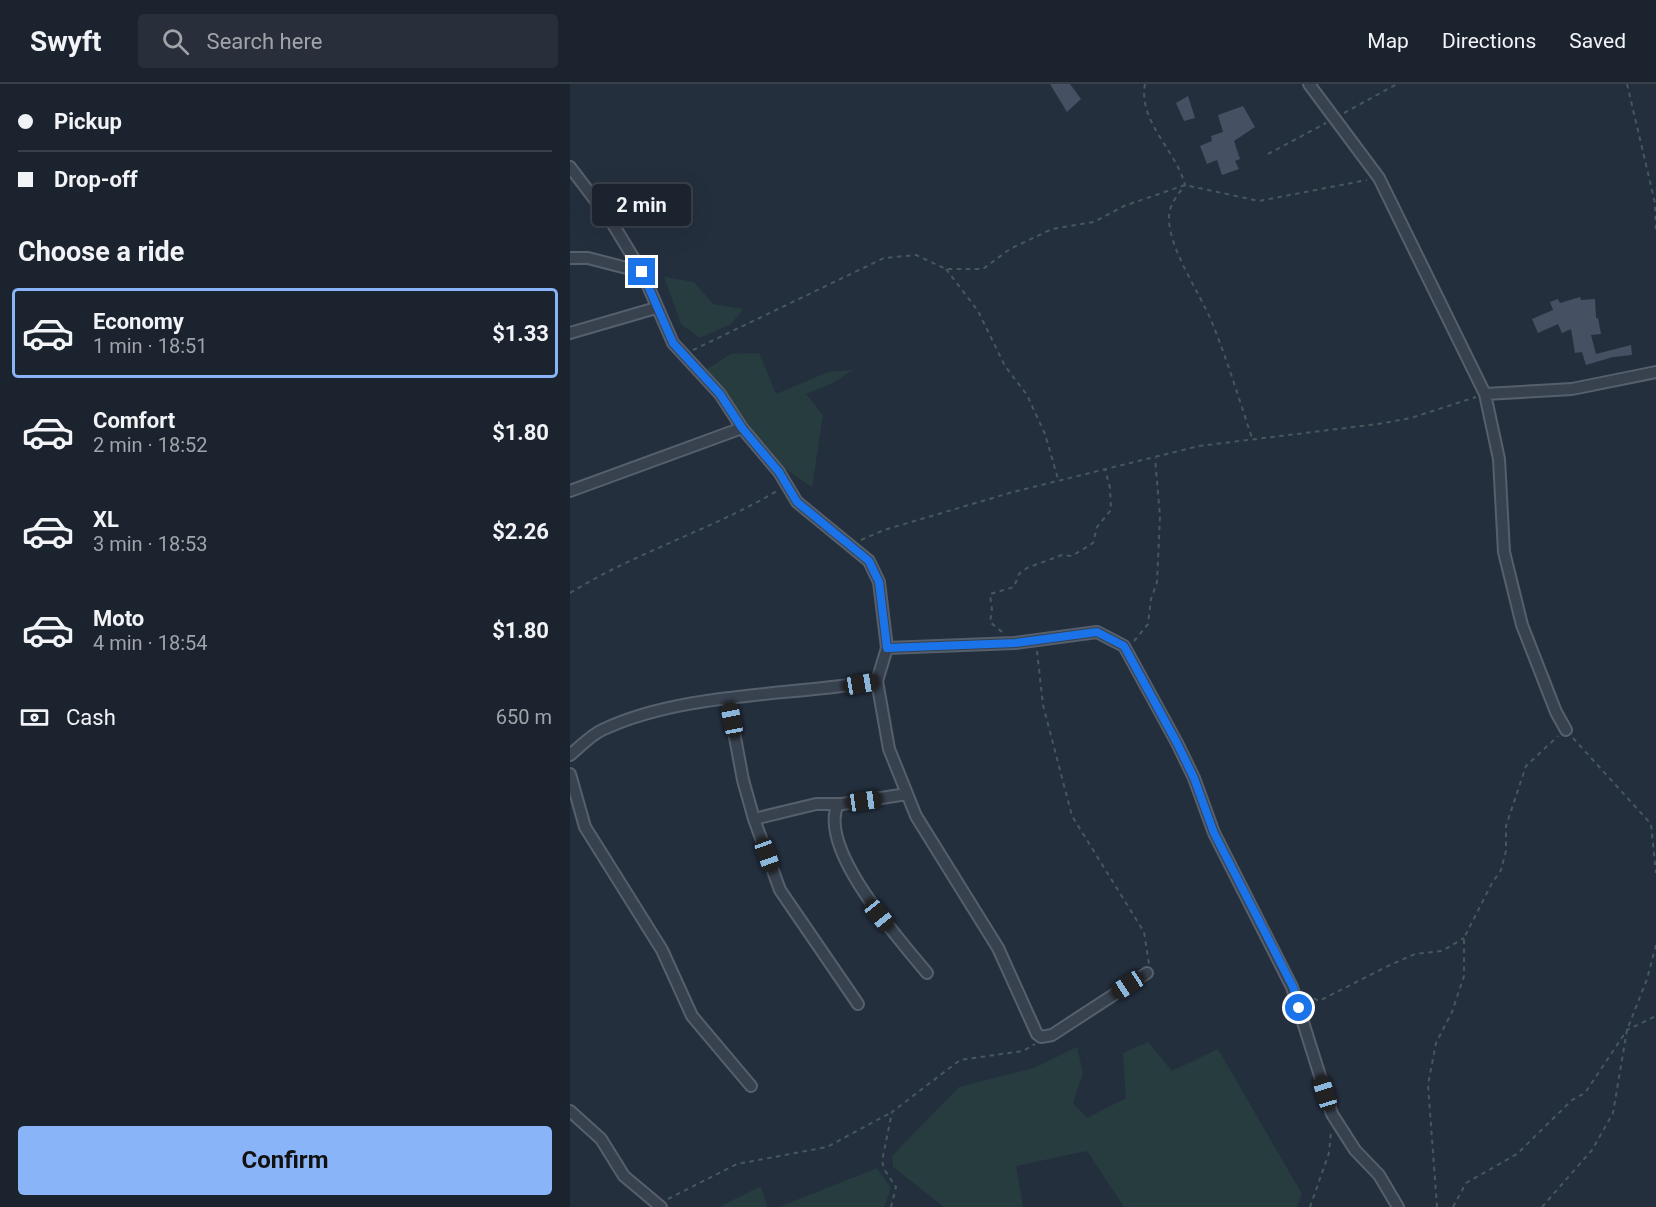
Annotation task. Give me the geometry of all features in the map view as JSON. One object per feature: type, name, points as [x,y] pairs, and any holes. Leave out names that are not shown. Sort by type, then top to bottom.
[{"type":"street","points":[[1309,84],[1379,178],[1485,394],[1499,459],[1504,552],[1522,625],[1556,712],[1566,730]]},
{"type":"street","points":[[570,167],[611,221],[642,272],[673,343],[720,394],[742,428],[787,485],[797,502],[869,561],[875,571],[887,648],[877,681],[889,749],[916,816],[998,948],[1037,1034],[1048,1036],[1147,973]]},
{"type":"street","points":[[570,258],[588,258],[642,272]]},
{"type":"street","points":[[570,333],[656,308]]},
{"type":"street","points":[[1485,394],[1572,389],[1656,372]]},
{"type":"street","points":[[570,491],[742,428]]},
{"type":"street","points":[[887,648],[1015,643],[1097,632],[1124,646],[1177,743],[1194,778],[1214,833],[1293,987],[1332,1114],[1355,1150],[1379,1175],[1398,1207]]},
{"type":"street","points":[[570,755],[600,730],[650,712],[877,681]]},
{"type":"street","points":[[728,700],[753,819],[780,890],[858,1004]]},
{"type":"street","points":[[570,774],[585,827],[662,950],[692,1016],[751,1086]]},
{"type":"street","points":[[753,819],[816,804],[838,804],[907,794]]},
{"type":"street","points":[[838,804],[833,822],[844,858],[879,915],[927,974]]},
{"type":"street","points":[[570,1111],[601,1139],[624,1176],[661,1205]]},
{"type":"path","points":[[1145,84],[1143,97],[1149,119],[1175,159],[1185,185]]},
{"type":"path","points":[[1628,84],[1655,203],[1656,234]]},
{"type":"path","points":[[683,355],[884,258],[916,255],[946,269],[983,269],[1010,249],[1052,229],[1094,222],[1124,206],[1185,185],[1259,201],[1379,178]]},
{"type":"path","points":[[1185,185],[1174,198],[1168,217],[1173,236],[1190,280],[1210,319],[1252,438]]},
{"type":"path","points":[[946,269],[978,311],[1005,366],[1027,394],[1046,434],[1058,480]]},
{"type":"path","points":[[850,545],[884,530],[1058,480],[1200,446],[1411,418],[1485,394]]},
{"type":"path","points":[[1124,646],[1136,640],[1148,624],[1151,599],[1157,582],[1160,516],[1155,458]]},
{"type":"path","points":[[1015,643],[990,622],[992,610],[990,594],[1014,587],[1019,574],[1027,568],[1062,555],[1072,556],[1093,543],[1097,527],[1111,510],[1110,488],[1105,469]]},
{"type":"path","points":[[570,593],[647,551],[749,507],[787,485]]},
{"type":"path","points":[[1035,639],[1043,705],[1072,816],[1144,932],[1150,960],[1147,973]]},
{"type":"path","points":[[1437,1207],[1428,1084],[1436,1043],[1452,1012],[1464,976],[1464,938],[1501,870],[1506,851],[1506,826],[1526,766],[1566,730],[1651,824],[1656,873]]},
{"type":"path","points":[[1293,987],[1319,1001],[1415,954],[1442,951],[1464,938]]},
{"type":"path","points":[[1542,1207],[1592,1150],[1613,1113],[1628,1030],[1656,945]]},
{"type":"path","points":[[1453,1207],[1466,1183],[1517,1154],[1572,1100],[1585,1093],[1628,1030],[1656,1016]]},
{"type":"path","points":[[661,1205],[738,1164],[827,1147],[892,1112],[960,1060],[1023,1051],[1048,1036]]},
{"type":"path","points":[[891,1207],[896,1187],[884,1169],[882,1161],[892,1112]]},
{"type":"path","points":[[1310,1207],[1329,1153],[1332,1114]]},
{"type":"green space","points":[[664,277],[694,282],[713,304],[743,309],[731,324],[700,338],[681,324]]},
{"type":"green space","points":[[759,353],[776,394],[828,372],[853,370],[831,384],[806,394],[823,415],[812,487],[775,462],[707,369],[731,354]]},
{"type":"green space","points":[[1148,1042],[1172,1071],[1218,1049],[1302,1194],[1297,1207],[1124,1207],[1087,1151],[1016,1166],[1023,1207],[944,1207],[893,1167],[892,1156],[959,1087],[1034,1068],[1077,1047],[1083,1073],[1073,1103],[1087,1118],[1126,1098],[1123,1053]]},
{"type":"green space","points":[[877,1168],[891,1188],[884,1207],[779,1207]]},
{"type":"green space","points":[[761,1186],[767,1207],[719,1207]]},
{"type":"building","points":[[1050,84],[1070,84],[1081,99],[1067,112]]},
{"type":"building","points":[[1188,96],[1195,118],[1184,121],[1176,103]]},
{"type":"building","points":[[1243,106],[1255,127],[1234,141],[1240,159],[1235,161],[1239,169],[1222,175],[1217,160],[1207,164],[1200,146],[1212,141],[1211,136],[1223,132],[1218,115]]},
{"type":"building","points":[[1580,297],[1581,300],[1595,299],[1596,318],[1598,318],[1601,334],[1591,335],[1596,354],[1631,345],[1632,355],[1613,357],[1586,365],[1582,352],[1575,353],[1571,329],[1562,333],[1558,324],[1538,333],[1532,319],[1553,310],[1550,302],[1558,299],[1560,303]]},
{"type":"route","points":[[642,272],[673,343],[720,394],[742,428],[779,472],[797,502],[869,561],[879,582],[887,648],[1015,643],[1097,632],[1107,635],[1124,646],[1194,778],[1214,833],[1293,987],[1299,1008]]}]
